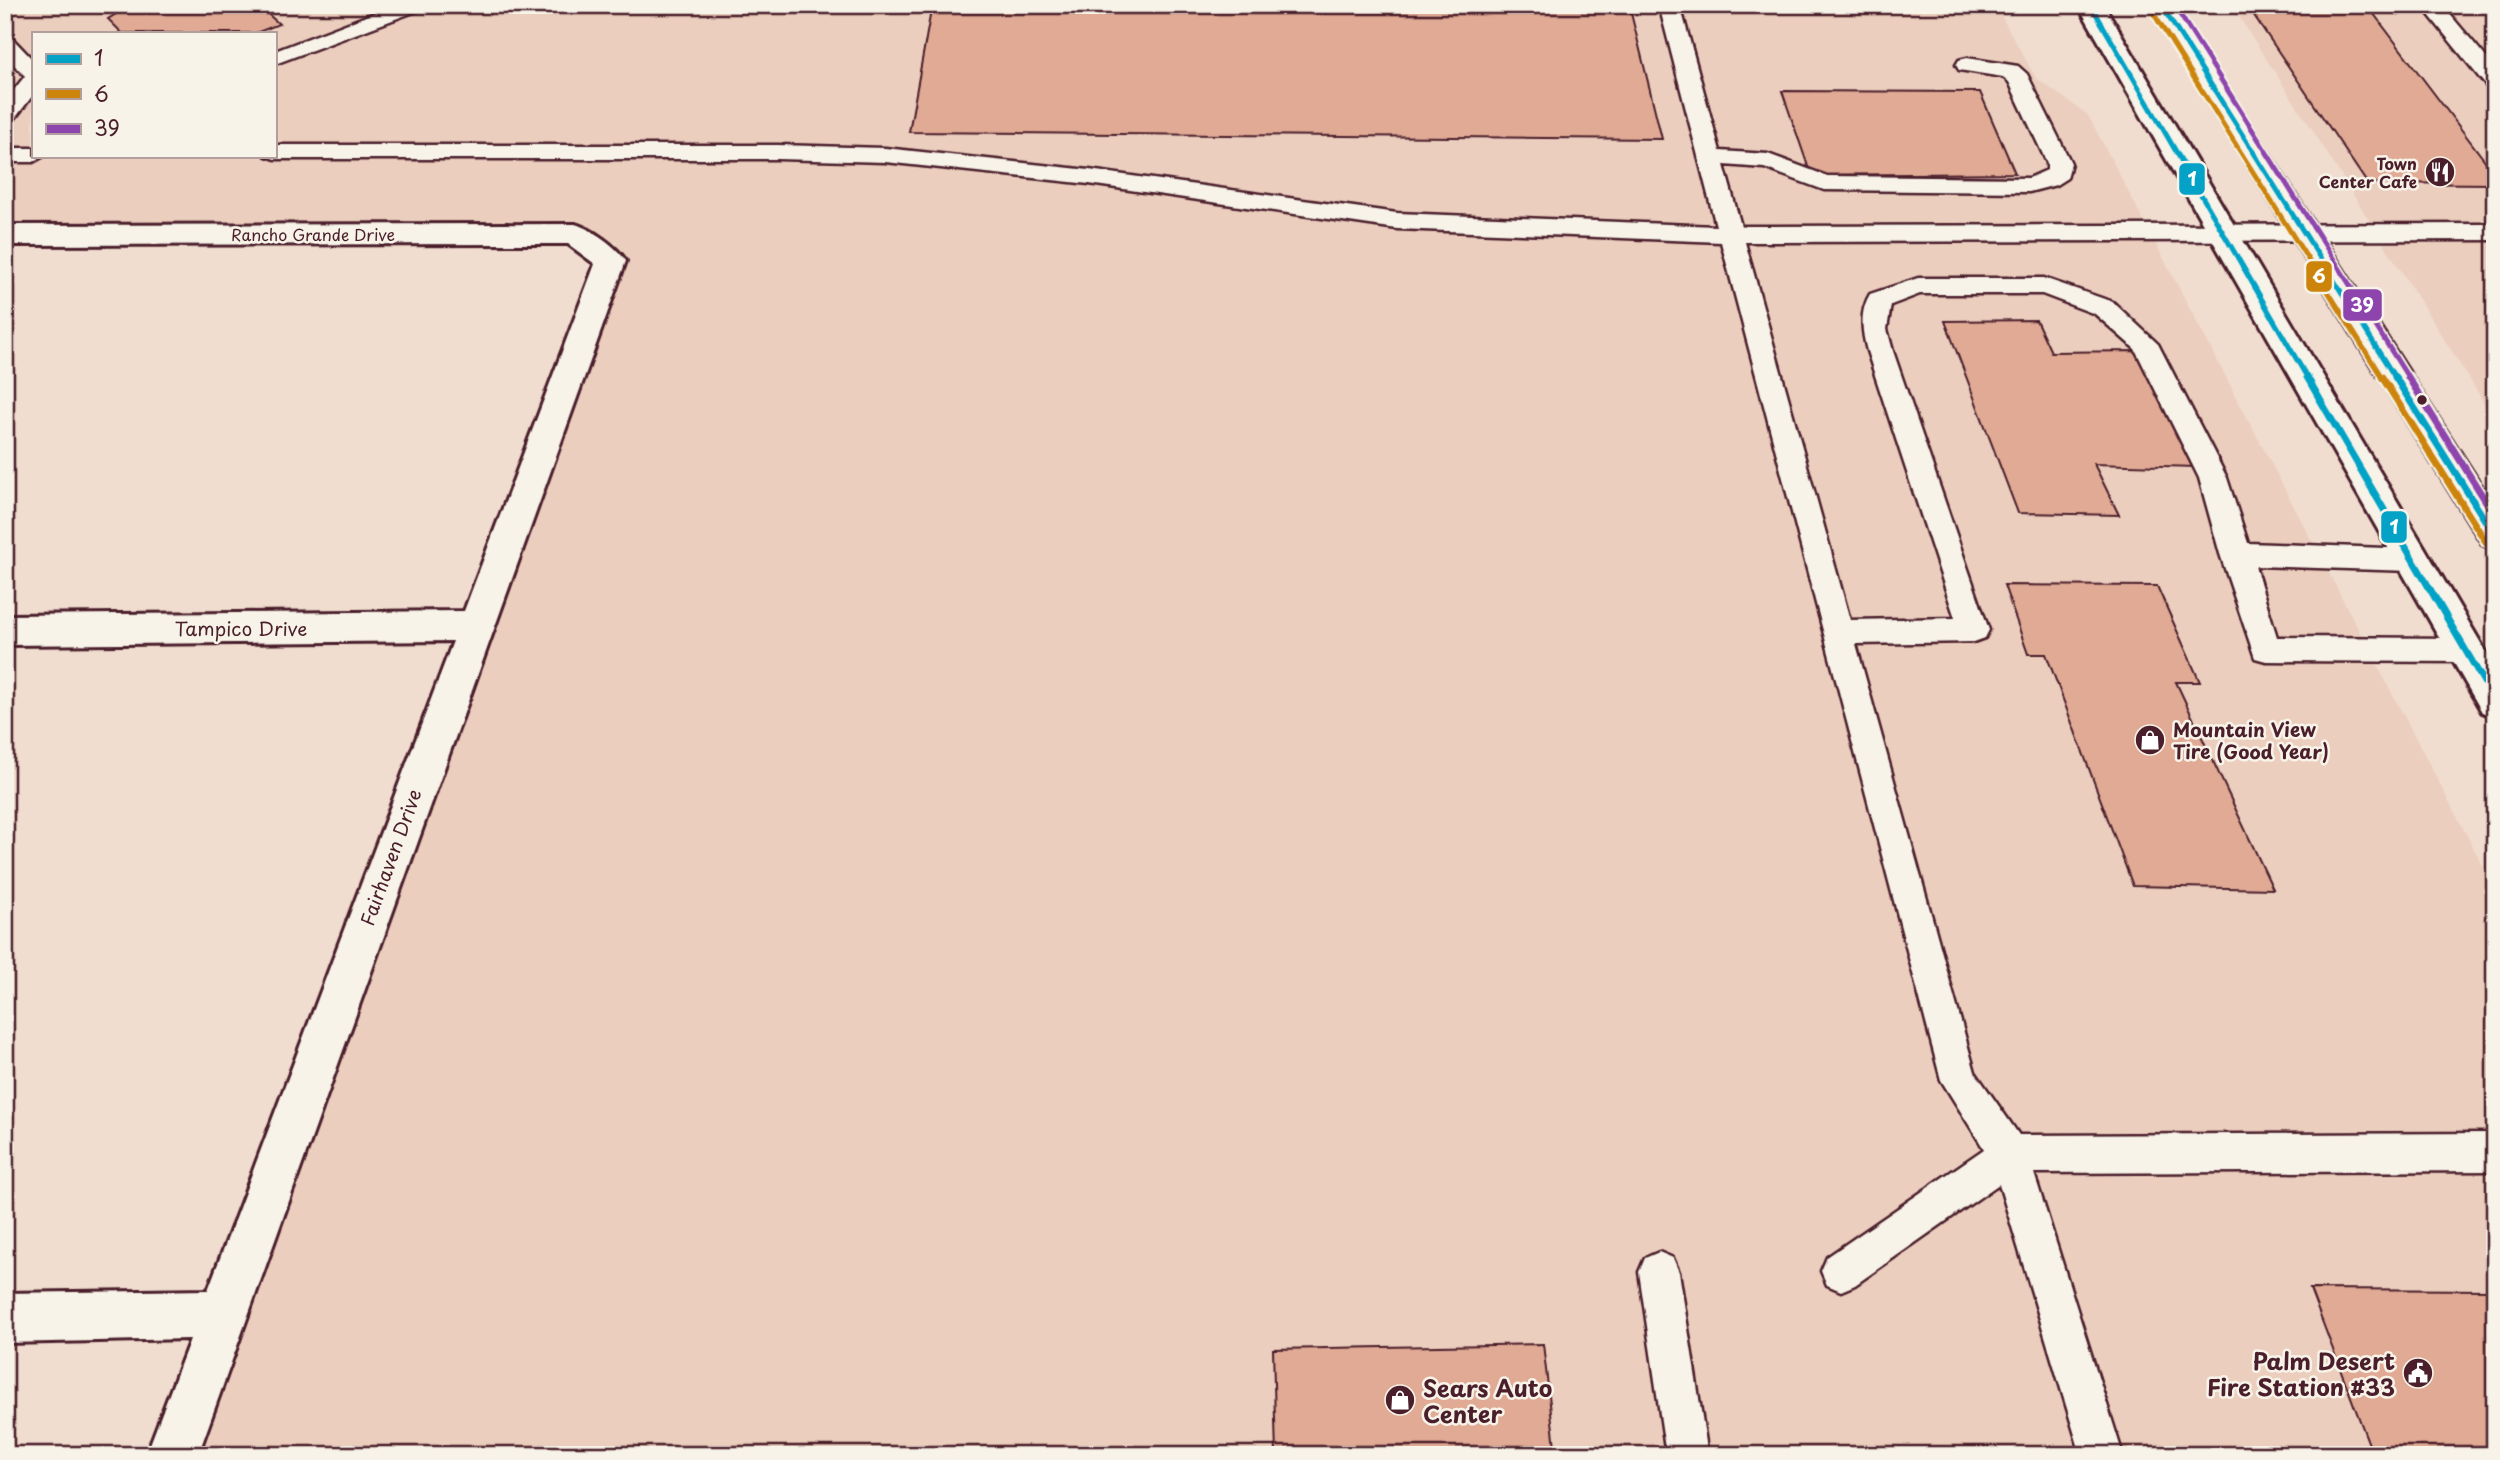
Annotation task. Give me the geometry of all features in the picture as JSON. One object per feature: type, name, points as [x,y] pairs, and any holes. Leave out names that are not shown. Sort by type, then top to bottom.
[{"type":"street","points":[[2091,5],[2495,701]]},
{"type":"street","points":[[2161,5],[2495,536]]},
{"type":"street","name":"Rancho Grande Drive","points":[[5,234],[575,234],[611,261]]},
{"type":"street","name":"Fairhaven Drive","points":[[172,1455],[611,261]]},
{"type":"street","name":"Tampico Drive","points":[[5,630],[476,626]]},
{"type":"street","points":[[5,1318],[222,1314]]},
{"type":"lane","points":[[276,58],[415,5]]},
{"type":"lane","points":[[1669,5],[1959,1080],[2009,1154],[2102,1455]]},
{"type":"lane","points":[[2431,5],[2495,82]]},
{"type":"lane","points":[[5,44],[32,71]]},
{"type":"lane","points":[[1710,158],[1768,161],[1824,183],[2029,185],[2048,180],[2059,173],[2059,163],[2020,79],[2010,71],[1967,65]]},
{"type":"lane","points":[[5,117],[32,82]]},
{"type":"lane","points":[[276,152],[778,152],[885,155],[1102,179],[1397,221],[1731,234],[2495,232]]},
{"type":"lane","points":[[5,155],[32,155]]},
{"type":"lane","points":[[1839,632],[1974,630],[1880,351],[1874,329],[1879,300],[1918,286],[2043,286],[2104,308],[2145,344],[2213,478],[2234,554],[2266,649],[2465,650]]},
{"type":"lane","points":[[2234,554],[2412,560]]},
{"type":"lane","points":[[1841,1271],[2009,1154],[2495,1152]]},
{"type":"lane","points":[[1659,1272],[1687,1455]]},
{"type":"shaded area","points":[[5,5],[1995,5],[2036,78],[2088,115],[2495,889],[2495,1455],[188,1455],[617,242],[5,244]]},
{"type":"shaded area","points":[[2231,5],[2495,5],[2495,420],[2308,123]]},
{"type":"building","points":[[108,5],[258,5],[279,24],[259,32],[121,32],[108,19],[116,14]]},
{"type":"building","points":[[932,5],[1629,5],[1662,139],[909,132]]},
{"type":"building","points":[[2247,5],[2367,5],[2495,174],[2495,184],[2367,183]]},
{"type":"building","points":[[1782,91],[1980,92],[2015,173],[1811,175]]},
{"type":"building","points":[[2036,320],[2051,352],[2137,351],[2196,467],[2094,464],[2119,515],[2018,513],[1945,321]]},
{"type":"building","points":[[2004,585],[2157,586],[2200,682],[2176,682],[2273,889],[2133,886],[2046,654],[2028,654]]},
{"type":"building","name":"Palm Desert Fire Station #33","points":[[2310,1289],[2495,1290],[2495,1455],[2373,1455]]},
{"type":"building","points":[[1543,1344],[1556,1455],[1276,1455],[1273,1349]]},
{"type":"transit line","name":"1","points":[[2091,5],[2495,701]]},
{"type":"transit line","name":"1","points":[[2161,5],[2495,536]]},
{"type":"transit line","name":"39","points":[[2174,5],[2495,516]]},
{"type":"transit line","name":"6","points":[[2152,11],[2486,542]]},
{"type":"place","name":"Town Center Cafe","points":[[2440,172]]},
{"type":"place","name":"Mountain View Tire (Good Year)","points":[[2150,740]]},
{"type":"place","name":"Palm Desert Fire Station #33","points":[[2418,1373]]},
{"type":"place","name":"Sears Auto Center","points":[[1400,1400]]}]
